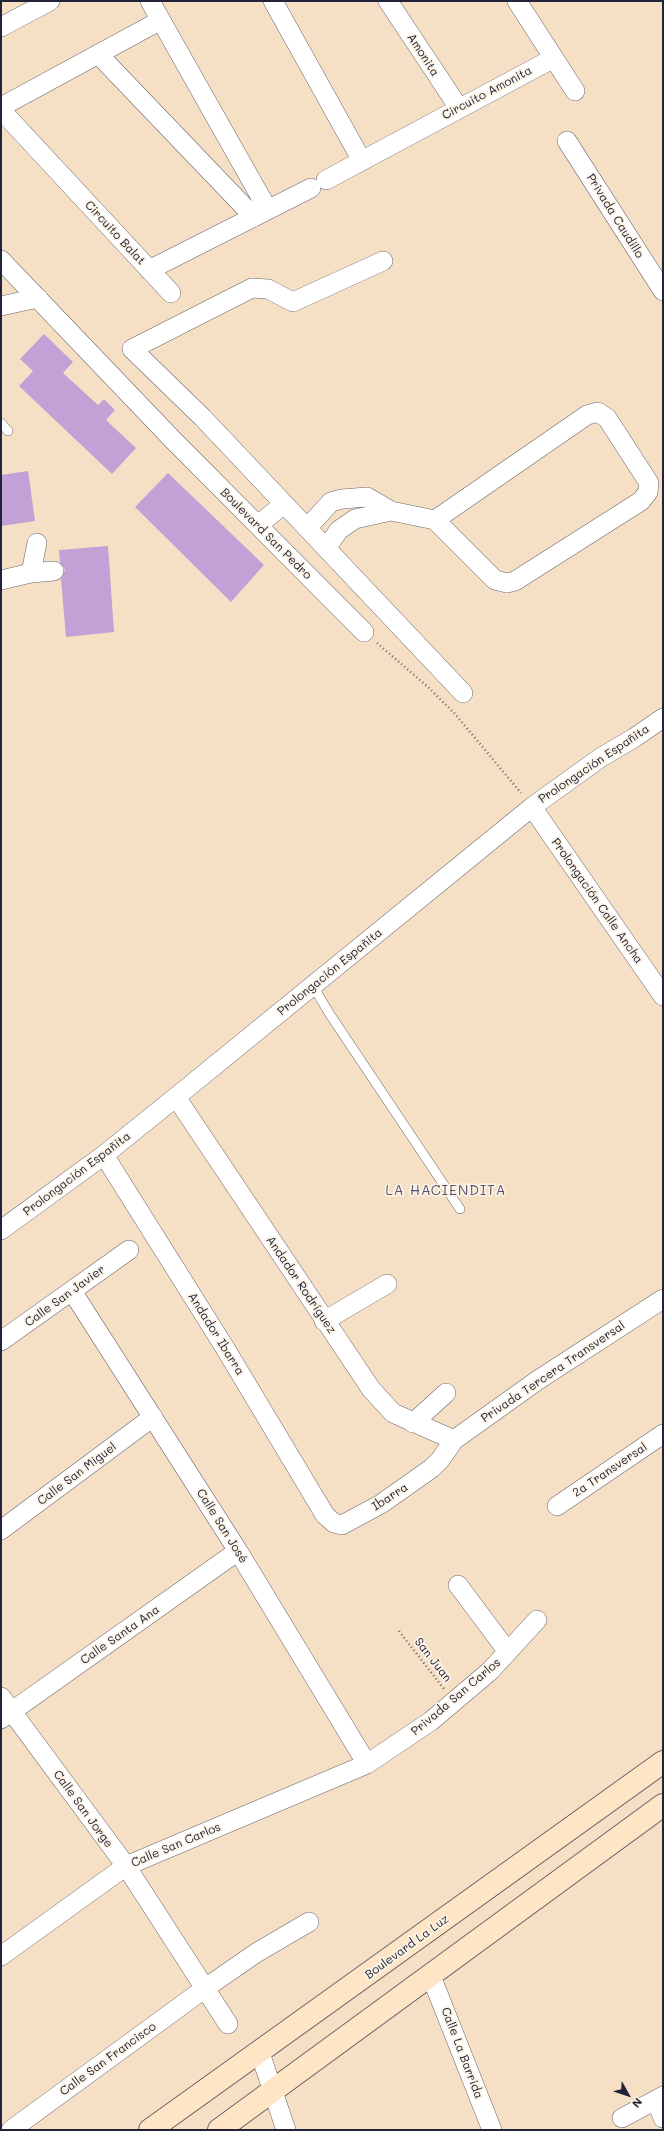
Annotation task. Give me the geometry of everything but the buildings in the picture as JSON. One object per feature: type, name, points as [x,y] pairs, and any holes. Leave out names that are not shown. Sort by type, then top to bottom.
[{"type":"main road","name":"Boulevard La Luz","points":[[150,2130],[260,2053],[663,1762]]},
{"type":"main road","points":[[219,2130],[663,1805]]},
{"type":"street","points":[[1,27],[50,1]]},
{"type":"street","points":[[150,1],[261,213]]},
{"type":"street","points":[[273,1],[362,161]]},
{"type":"street","name":"Amonita","points":[[388,1],[459,108]]},
{"type":"street","points":[[517,1],[575,91]]},
{"type":"street","points":[[1,107],[161,20]]},
{"type":"street","points":[[98,54],[261,213]]},
{"type":"street","name":"Circuito Amonita","points":[[318,184],[554,58]]},
{"type":"street","name":"Circuito Balat","points":[[1,110],[150,270],[318,184]]},
{"type":"street","name":"Privada Caudillo","points":[[567,140],[663,291]]},
{"type":"street","points":[[383,261],[293,302],[268,289],[252,288],[132,349],[203,418],[307,528],[327,547],[463,693]]},
{"type":"street","name":"Boulevard San Pedro","points":[[5,269],[38,298],[174,441],[364,632]]},
{"type":"street","points":[[150,270],[171,293]]},
{"type":"street","points":[[1,306],[38,298]]},
{"type":"street","points":[[307,528],[331,502],[342,499],[367,497],[391,511],[435,520],[495,580],[507,583],[515,580],[641,501],[648,492],[649,483],[607,418],[598,412],[587,414],[435,520]]},
{"type":"street","points":[[258,525],[284,504]]},
{"type":"street","points":[[327,547],[339,530],[355,520],[391,511]]},
{"type":"street","points":[[30,573],[36,543]]},
{"type":"street","points":[[1,580],[30,573],[54,571]]},
{"type":"street","name":"Prolongación Españita","points":[[1,1230],[104,1155],[532,807],[600,758],[634,738],[663,718]]},
{"type":"street","name":"Prolongación Calle Ancha","points":[[532,807],[663,996]]},
{"type":"street","name":"Andador Rodríguez","points":[[176,1097],[371,1390],[393,1413],[413,1422],[451,1445]]},
{"type":"street","name":"Andador Ibarra","points":[[104,1155],[225,1348],[325,1515]]},
{"type":"street","name":"Calle San Javier","points":[[1,1341],[129,1250]]},
{"type":"street","points":[[324,1321],[387,1284]]},
{"type":"street","name":"Calle San José","points":[[72,1291],[238,1551],[367,1764]]},
{"type":"street","name":"Privada Tercera Transversal","points":[[451,1445],[538,1380],[663,1299]]},
{"type":"street","points":[[413,1422],[446,1393]]},
{"type":"street","name":"Calle San Miguel","points":[[1,1530],[153,1417]]},
{"type":"street","name":"2a Transversal","points":[[557,1506],[663,1434]]},
{"type":"street","name":"Ibarra","points":[[325,1515],[334,1523],[342,1524],[351,1521],[381,1504],[432,1468],[451,1445]]},
{"type":"street","name":"Calle Santa Ana","points":[[5,1709],[238,1551]]},
{"type":"street","points":[[458,1585],[508,1652]]},
{"type":"street","name":"Privada San Carlos","points":[[367,1764],[425,1725],[490,1672],[538,1620]]},
{"type":"street","name":"Calle San Jorge","points":[[5,1709],[126,1866],[228,2024]]},
{"type":"street","name":"Calle San Carlos","points":[[1,1956],[126,1866],[367,1764]]},
{"type":"street","name":"Calle San Francisco","points":[[11,2130],[204,1988],[256,1953],[310,1922]]},
{"type":"street","name":"Calle La Barrida","points":[[431,1976],[492,2130]]},
{"type":"street","points":[[260,2053],[286,2130]]},
{"type":"street","points":[[622,2118],[661,2105]]},
{"type":"lane","points":[[1,423],[8,431]]},
{"type":"lane","points":[[313,986],[328,1013],[460,1209]]},
{"type":"path","points":[[364,632],[428,687],[455,714],[532,807]]},
{"type":"path","name":"San Juan","points":[[399,1631],[454,1701]]},
{"type":"district","name":"LA HACIENDITA","points":[[446,1191]]}]
